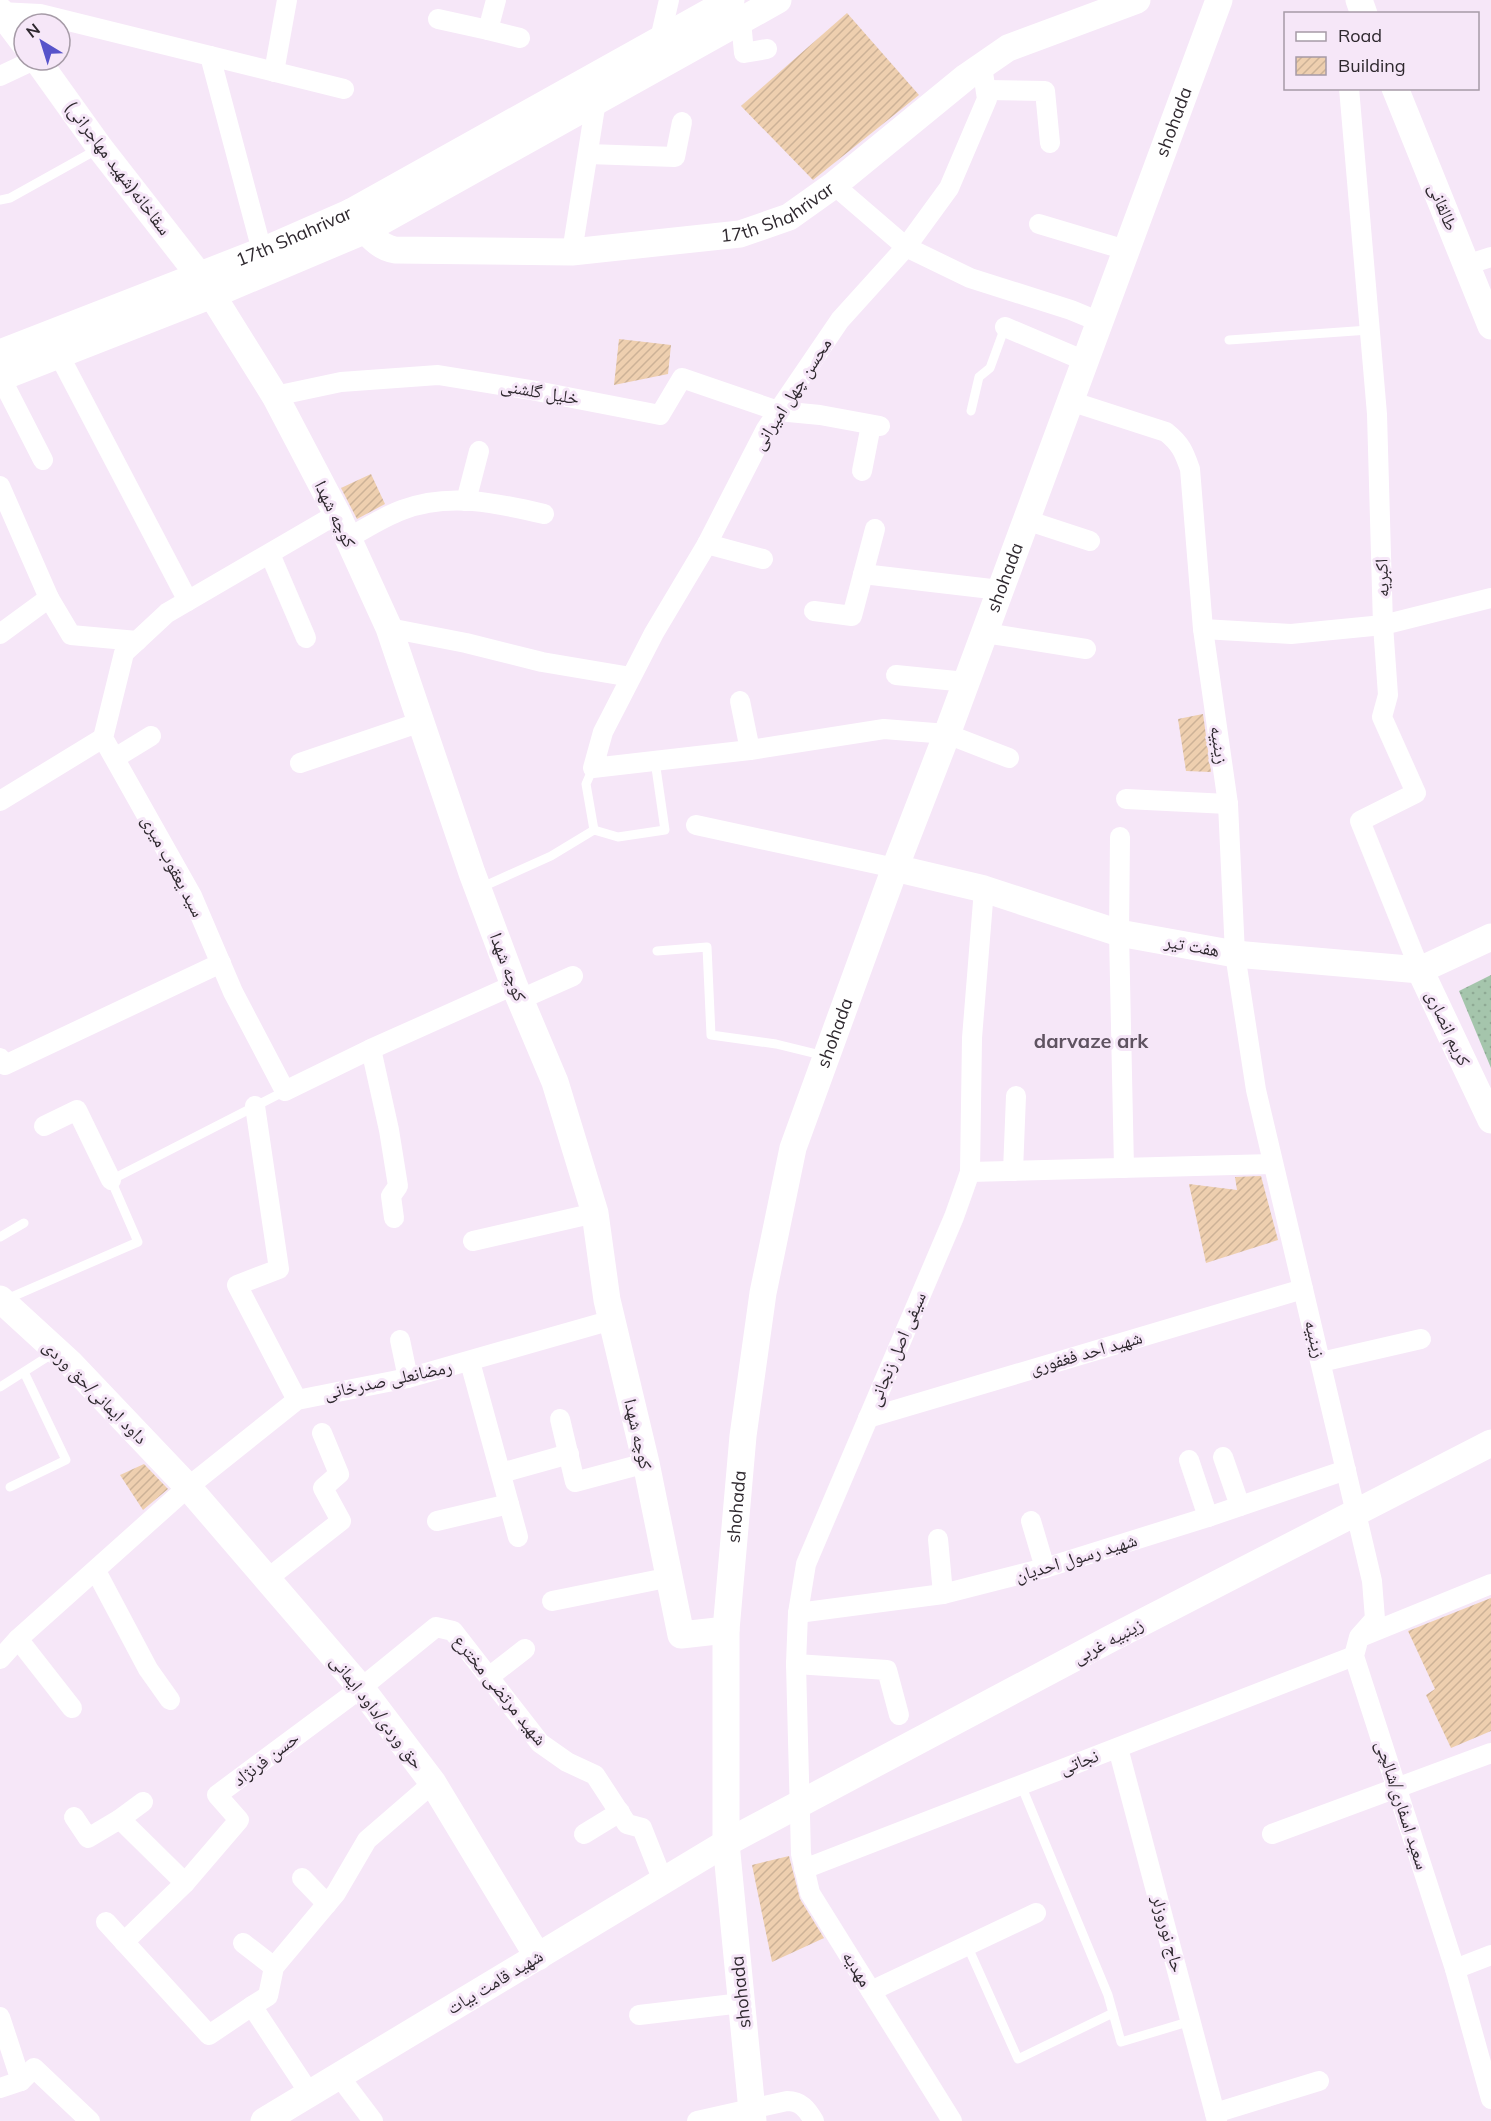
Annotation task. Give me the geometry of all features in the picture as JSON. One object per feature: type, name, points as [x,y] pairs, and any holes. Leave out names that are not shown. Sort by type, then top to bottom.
[{"type":"main road","name":"17th Shahrivar","points":[[0,353],[206,285],[262,251],[359,221],[660,39],[736,10],[778,0]]},
{"type":"main road","name":"17th Shahrivar","points":[[359,221],[378,242],[388,249],[395,250],[572,252],[740,234],[789,217],[984,78],[1008,48],[1137,0]]},
{"type":"main road","name":"shohada","points":[[753,2115],[726,1843],[726,1630],[742,1436],[763,1293],[793,1148],[1219,0]]},
{"type":"main road","name":"17th Shahrivar","points":[[0,378],[59,355],[206,285],[359,221],[596,101],[736,10]]},
{"type":"main road","points":[[0,12],[12,28]]},
{"type":"main road","name":"سقاخانه(شهید مهاجرانی)","points":[[44,72],[206,285]]},
{"type":"main road","name":"طالقانی","points":[[1396,90],[1479,261],[1491,326]]},
{"type":"main road","name":"کوچه شهدا","points":[[206,285],[275,396],[342,526],[389,628],[478,889],[517,992],[555,1082],[595,1213],[607,1300],[646,1463],[681,1635],[726,1630]]},
{"type":"main road","name":"هفت تیر","points":[[895,868],[984,889],[1119,933],[1235,954],[1422,973],[1491,937]]},
{"type":"main road","points":[[1422,973],[1491,946]]},
{"type":"main road","name":"کریم انصاری","points":[[1422,973],[1491,1120]]},
{"type":"main road","name":"داود ایمانی/حق وردی","points":[[1,1300],[57,1351],[188,1487]]},
{"type":"main road","name":"زینبیه غربی","points":[[726,1843],[1110,1639],[1491,1443]]},
{"type":"main road","name":"حق وردی/داود ایمانی","points":[[188,1487],[361,1688],[433,1783],[538,1956]]},
{"type":"main road","name":"شهید قامت بیات","points":[[264,2121],[726,1843]]},
{"type":"street","points":[[274,72],[287,0]]},
{"type":"street","points":[[488,30],[496,0]]},
{"type":"street","points":[[660,39],[669,0]]},
{"type":"street","points":[[736,10],[744,53],[767,49]]},
{"type":"street","points":[[0,12],[40,14],[344,89]]},
{"type":"street","points":[[438,19],[520,38]]},
{"type":"street","points":[[210,56],[262,251]]},
{"type":"street","points":[[984,78],[1045,91],[1050,143]]},
{"type":"street","name":"محسن چهل امیرانی","points":[[593,768],[603,732],[631,677],[654,633],[707,544],[766,429],[840,320],[906,247],[949,188],[987,99],[984,78]]},
{"type":"street","name":"اکبریه","points":[[1349,90],[1377,414],[1383,625],[1388,695],[1382,717],[1416,793],[1360,821],[1422,973]]},
{"type":"street","points":[[572,252],[596,101]]},
{"type":"street","points":[[588,154],[675,157],[682,122]]},
{"type":"street","points":[[834,185],[906,247],[970,278],[1071,310],[1100,322]]},
{"type":"street","points":[[1039,224],[1126,250]]},
{"type":"street","points":[[1005,327],[1085,361]]},
{"type":"street","points":[[59,355],[188,601]]},
{"type":"street","name":"خلیل گلشنی","points":[[275,396],[341,382],[438,375],[660,415],[682,378],[778,411]]},
{"type":"street","points":[[0,378],[43,460]]},
{"type":"street","name":"زینبیه","points":[[1070,401],[1166,432],[1178,441],[1190,469],[1203,629],[1228,804],[1235,954],[1256,1090],[1357,1513]]},
{"type":"street","points":[[778,411],[820,414],[875,426],[862,471]]},
{"type":"street","points":[[466,501],[479,451]]},
{"type":"street","points":[[0,486],[49,598],[71,635],[137,641]]},
{"type":"street","points":[[0,801],[103,738],[124,653],[167,613],[270,554],[342,526],[443,500],[502,504],[544,514]]},
{"type":"street","points":[[1026,520],[1090,541]]},
{"type":"street","points":[[814,611],[852,616],[875,529]]},
{"type":"street","points":[[707,544],[763,559]]},
{"type":"street","points":[[270,554],[306,638]]},
{"type":"street","points":[[863,574],[1000,590]]},
{"type":"street","points":[[0,634],[49,598]]},
{"type":"street","points":[[1203,629],[1291,634],[1383,625],[1491,598]]},
{"type":"street","points":[[389,628],[466,643],[542,662],[631,677]]},
{"type":"street","points":[[984,633],[1086,650]]},
{"type":"street","points":[[896,675],[966,682]]},
{"type":"street","points":[[740,701],[750,750]]},
{"type":"street","points":[[300,763],[421,722]]},
{"type":"street","points":[[593,768],[750,750],[884,729],[947,734],[1009,758]]},
{"type":"street","points":[[115,758],[151,736]]},
{"type":"street","name":"سید یعقوب میری","points":[[103,738],[192,896],[233,992],[285,1091]]},
{"type":"street","points":[[1126,799],[1228,804]]},
{"type":"street","points":[[696,825],[895,868]]},
{"type":"street","points":[[1120,837],[1119,933],[1124,1168]]},
{"type":"street","name":"سیفی اصل زنجانی","points":[[799,1805],[796,1664],[798,1613],[806,1564],[954,1217],[970,1172],[972,1038],[984,889]]},
{"type":"street","points":[[0,1058],[4,1065],[220,963]]},
{"type":"street","points":[[285,1091],[371,1049],[517,992],[573,976]]},
{"type":"street","points":[[371,1049],[390,1130],[398,1186],[391,1196],[394,1218]]},
{"type":"street","points":[[1013,1171],[1016,1096]]},
{"type":"street","points":[[255,1106],[279,1269],[237,1286],[297,1400]]},
{"type":"street","points":[[44,1126],[77,1110],[111,1180]]},
{"type":"street","points":[[970,1172],[1272,1164]]},
{"type":"street","points":[[473,1241],[595,1213]]},
{"type":"street","name":"شهید احد فغفوری","points":[[868,1418],[1303,1289]]},
{"type":"street","name":"رمضانعلی صدرخانی","points":[[0,1659],[18,1639],[188,1487],[297,1400],[408,1378],[612,1320]]},
{"type":"street","points":[[1321,1362],[1421,1339]]},
{"type":"street","points":[[400,1340],[408,1378]]},
{"type":"street","points":[[470,1362],[518,1537]]},
{"type":"street","points":[[560,1419],[575,1482],[646,1463]]},
{"type":"street","points":[[267,1579],[341,1521],[323,1488],[339,1474],[321,1433]]},
{"type":"street","points":[[501,1473],[568,1454]]},
{"type":"street","points":[[1223,1457],[1240,1506]]},
{"type":"street","points":[[1189,1460],[1208,1517]]},
{"type":"street","name":"شهید رسول احدیان","points":[[798,1613],[943,1594],[1045,1568],[1208,1517],[1346,1470]]},
{"type":"street","points":[[437,1521],[509,1504]]},
{"type":"street","points":[[1356,1647],[1376,1619],[1372,1581],[1357,1513]]},
{"type":"street","points":[[1031,1521],[1045,1568]]},
{"type":"street","points":[[938,1539],[943,1594]]},
{"type":"street","points":[[96,1571],[148,1669],[171,1700]]},
{"type":"street","points":[[552,1601],[670,1577]]},
{"type":"street","name":"نجاتی","points":[[804,1869],[1118,1748],[1356,1647],[1491,1584]]},
{"type":"street","name":"شهید مرتضی مخترع","points":[[361,1688],[436,1627],[453,1631],[540,1743],[567,1762],[595,1775],[627,1824],[642,1828],[663,1881]]},
{"type":"street","points":[[18,1639],[72,1708]]},
{"type":"street","name":"سعید اسفاری/شالچی","points":[[1356,1647],[1396,1788],[1486,2062],[1491,2099]]},
{"type":"street","points":[[489,1677],[525,1649]]},
{"type":"street","points":[[796,1664],[887,1670],[899,1715]]},
{"type":"street","name":"حسن فرنژاد","points":[[124,1942],[185,1883],[239,1820],[217,1795],[361,1688]]},
{"type":"street","name":"حاج نوروزلر","points":[[1118,1748],[1216,2117]]},
{"type":"street","points":[[1272,1834],[1491,1753]]},
{"type":"street","points":[[106,1922],[208,2035],[268,1996],[274,1967],[336,1893],[367,1840],[433,1783]]},
{"type":"street","points":[[74,1817],[88,1838],[143,1802]]},
{"type":"street","name":"مهدیه","points":[[799,1805],[801,1854],[810,1893],[952,2121]]},
{"type":"street","points":[[584,1834],[620,1812]]},
{"type":"street","points":[[120,1819],[185,1883]]},
{"type":"street","points":[[302,1878],[327,1904]]},
{"type":"street","points":[[871,1991],[1036,1913]]},
{"type":"street","points":[[243,1943],[274,1967]]},
{"type":"street","points":[[1455,1969],[1491,1955]]},
{"type":"street","points":[[639,2015],[742,2003]]},
{"type":"street","points":[[252,2006],[310,2094]]},
{"type":"street","points":[[0,2017],[21,2081]]},
{"type":"street","points":[[0,2088],[21,2081],[34,2068],[90,2121]]},
{"type":"street","points":[[339,2076],[373,2121]]},
{"type":"street","points":[[1216,2117],[1319,2081]]},
{"type":"street","points":[[698,2121],[753,2115],[786,2101],[796,2101],[807,2109],[814,2121]]},
{"type":"lane","points":[[0,200],[10,198],[100,148]]},
{"type":"lane","points":[[970,411],[979,377],[990,368],[1005,327]]},
{"type":"lane","points":[[1229,340],[1370,330]]},
{"type":"lane","points":[[478,889],[550,856],[594,830],[618,837],[665,830],[655,760]]},
{"type":"lane","points":[[593,768],[586,784],[594,830]]},
{"type":"lane","points":[[657,951],[707,947],[711,1035],[776,1044],[827,1057]]},
{"type":"lane","points":[[1,1300],[138,1242],[111,1180],[285,1091]]},
{"type":"lane","points":[[0,1237],[24,1223]]},
{"type":"lane","points":[[0,1387],[57,1351]]},
{"type":"lane","points":[[10,1487],[66,1460],[24,1372]]},
{"type":"lane","points":[[1021,1785],[1108,1995],[1121,2042],[1191,2021]]},
{"type":"lane","points":[[968,1945],[1018,2059],[1113,2013]]},
{"type":"green space","points":[[1491,975],[1491,1068],[1459,991]]},
{"type":"building","points":[[847,13],[919,95],[813,180],[741,106]]},
{"type":"building","points":[[619,339],[671,345],[668,374],[614,385]]},
{"type":"building","points":[[371,474],[385,504],[357,519],[341,488]]},
{"type":"building","points":[[1203,714],[1211,772],[1186,771],[1178,719]]},
{"type":"building","points":[[1261,1176],[1278,1240],[1206,1263],[1189,1184],[1237,1190],[1235,1177]]},
{"type":"building","points":[[144,1464],[168,1489],[143,1510],[120,1475]]},
{"type":"building","points":[[1491,1598],[1491,1731],[1451,1748],[1426,1695],[1435,1689],[1408,1631]]},
{"type":"building","points":[[789,1856],[800,1899],[824,1938],[772,1962],[752,1865]]},
{"type":"district","name":"darvaze ark","points":[[1091,1041]]}]
